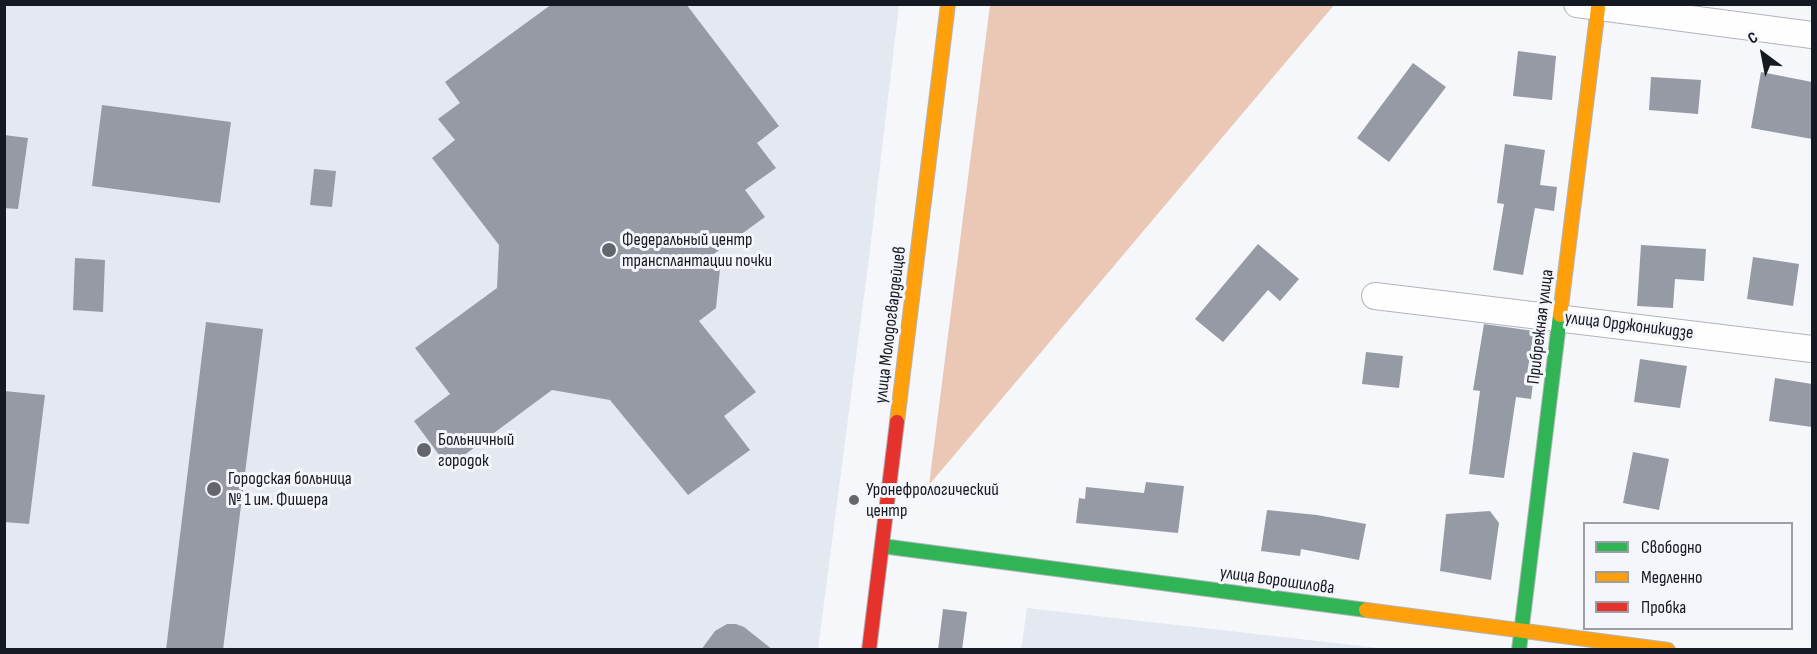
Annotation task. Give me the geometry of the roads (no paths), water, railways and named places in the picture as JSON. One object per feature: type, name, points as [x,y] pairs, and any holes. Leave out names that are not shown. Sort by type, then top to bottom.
[{"type":"street","name":"улица Молодогвардейцев","points":[[869,650],[948,4]]},
{"type":"street","points":[[1587,6],[1812,35]]},
{"type":"street","name":"Прибрежная улица","points":[[1519,650],[1560,318],[1587,6]]},
{"type":"street","name":"улица Орджоникидзе","points":[[1375,296],[1812,349]]},
{"type":"street","name":"улица Ворошилова","points":[[882,546],[1668,650]]},
{"type":"place","name":"Федеральный центр трансплантации почки","points":[[609,250]]},
{"type":"place","name":"Больничный городок","points":[[424,450]]},
{"type":"place","name":"Городская больница № 1 им. Фишера","points":[[214,489]]},
{"type":"place","name":"Уронефрологический центр","points":[[854,500]]}]
